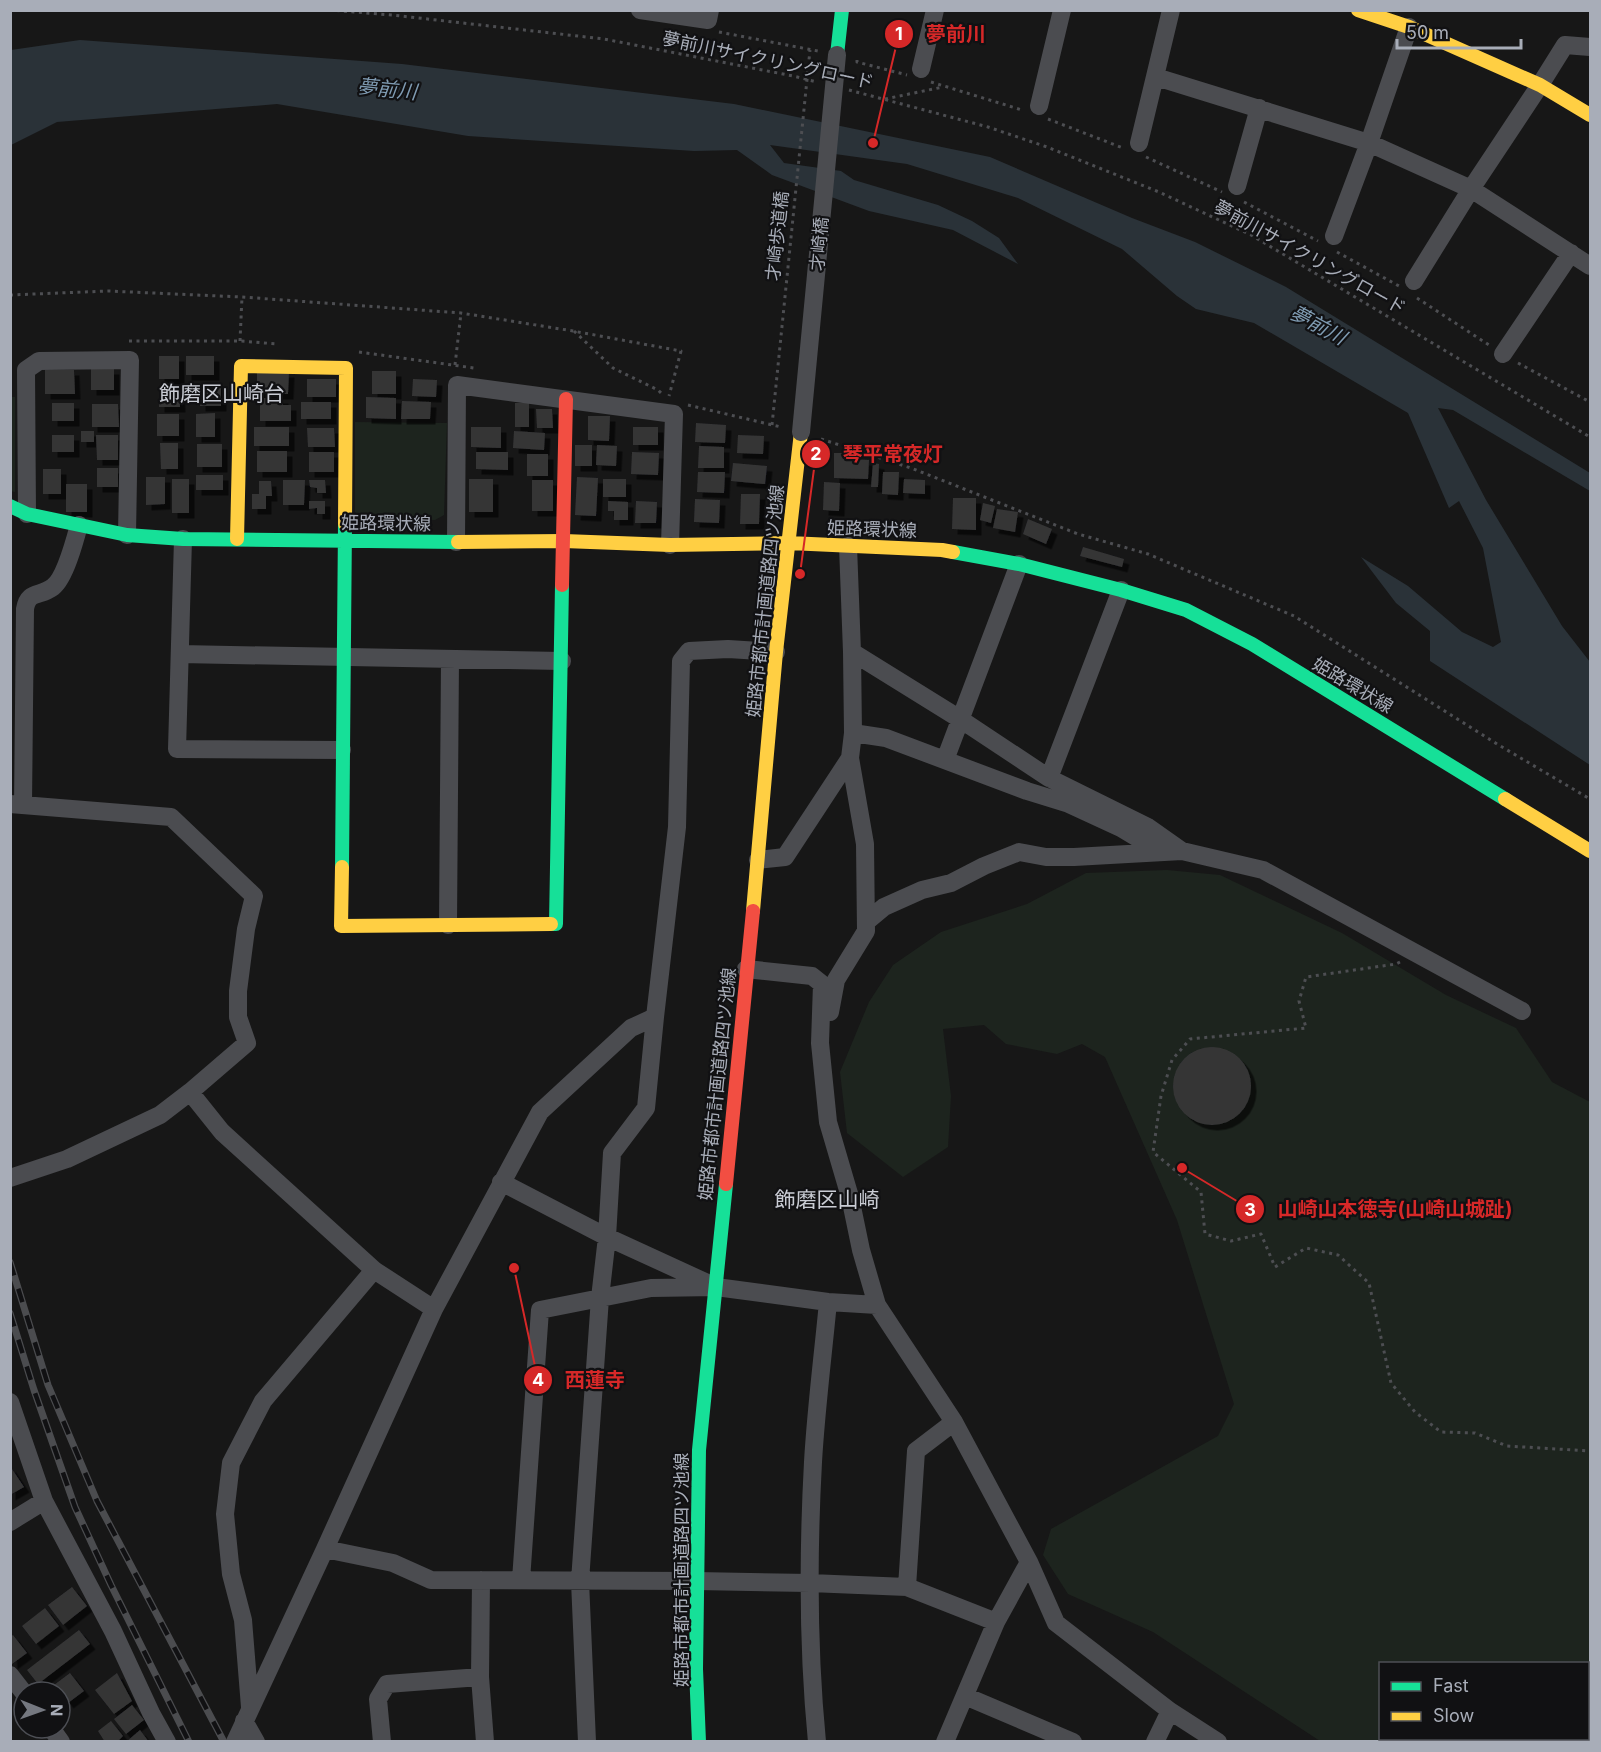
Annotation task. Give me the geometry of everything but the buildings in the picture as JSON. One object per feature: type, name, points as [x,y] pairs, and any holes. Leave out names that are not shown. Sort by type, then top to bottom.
[{"type":"street","points":[[640,10],[709,15]]},
{"type":"street","points":[[833,49],[842,10]]},
{"type":"street","points":[[920,75],[935,10]]},
{"type":"street","points":[[1038,112],[1062,10]]},
{"type":"street","points":[[1135,149],[1156,77],[1171,10]]},
{"type":"street","points":[[1358,10],[1409,27],[1540,86],[1590,114]]},
{"type":"street","points":[[1327,242],[1369,143],[1409,27]]},
{"type":"street","points":[[1413,290],[1471,189],[1565,45],[1589,43]]},
{"type":"street","name":"才崎橋","points":[[801,432],[833,49]]},
{"type":"street","points":[[1156,77],[1369,143],[1471,189],[1590,266]]},
{"type":"street","points":[[1232,192],[1259,108]]},
{"type":"street","points":[[1503,354],[1571,253]]},
{"type":"street","points":[[19,510],[26,370],[39,361],[130,360],[128,535]]},
{"type":"street","points":[[237,539],[241,366],[346,368],[341,926],[556,924],[567,399]]},
{"type":"street","points":[[456,542],[457,385],[674,414],[670,545]]},
{"type":"street","name":"姫路市都市計画道路四ツ池線","points":[[699,1742],[696,1581],[699,1450],[746,969],[759,860],[776,652],[801,432]]},
{"type":"street","name":"姫路環状線","points":[[19,510],[128,535],[183,539],[564,541],[670,545],[789,543],[942,550],[1019,564],[1121,590],[1186,610],[1252,644],[1590,851]]},
{"type":"street","points":[[10,1178],[66,1159],[160,1115],[247,1042],[238,1017],[238,991],[246,930],[254,896],[171,818],[17,805],[26,601],[32,595],[51,589],[56,584],[72,551],[79,525]]},
{"type":"street","points":[[183,539],[177,749],[342,750]]},
{"type":"street","points":[[848,546],[853,733],[850,758],[865,844],[866,931],[836,980],[830,1014],[831,1045],[842,1132],[880,1277],[877,1305]]},
{"type":"street","points":[[945,760],[1019,564]]},
{"type":"street","points":[[1049,778],[1121,590]]},
{"type":"street","points":[[587,1742],[580,1581],[612,1153],[646,1108],[677,827],[681,661],[689,651],[728,649],[776,652]]},
{"type":"street","points":[[852,652],[1049,778],[1072,798],[1161,852]]},
{"type":"street","points":[[180,654],[562,661]]},
{"type":"street","points":[[448,925],[450,659]]},
{"type":"street","points":[[853,733],[886,738],[1027,791],[1072,798],[1148,827],[1182,851]]},
{"type":"street","points":[[759,860],[786,857],[850,758]]},
{"type":"street","points":[[866,922],[884,907],[922,890],[951,884],[984,866],[1019,852],[1046,857],[1182,851],[1263,870],[1522,1011]]},
{"type":"street","points":[[746,969],[812,976],[822,984],[820,1043],[828,1122],[850,1197],[861,1250],[877,1305],[954,1422],[1029,1562],[1056,1623],[1170,1711],[1218,1742]]},
{"type":"street","points":[[235,1742],[434,1309],[540,1112],[631,1028],[655,1017]]},
{"type":"street","points":[[190,1092],[222,1132],[374,1270],[434,1309]]},
{"type":"street","points":[[501,1182],[607,1237],[716,1287]]},
{"type":"street","points":[[256,1742],[247,1715],[243,1620],[231,1574],[225,1514],[231,1463],[263,1401],[374,1270]]},
{"type":"street","points":[[521,1580],[540,1310],[651,1288],[716,1287],[828,1302],[877,1305]]},
{"type":"street","points":[[817,1742],[813,1700],[810,1583],[813,1462],[828,1302]]},
{"type":"street","points":[[10,1402],[44,1501],[113,1631],[167,1742]]},
{"type":"street","points":[[907,1587],[916,1451],[954,1422]]},
{"type":"street","points":[[10,1522],[44,1501]]},
{"type":"street","points":[[325,1549],[393,1563],[431,1580],[696,1581],[907,1587],[996,1622]]},
{"type":"street","points":[[945,1742],[996,1622],[1029,1562]]},
{"type":"street","points":[[481,1580],[480,1677],[486,1742]]},
{"type":"street","points":[[382,1742],[378,1699],[387,1684],[480,1677]]},
{"type":"street","points":[[965,1696],[1073,1742]]},
{"type":"street","points":[[1155,1742],[1170,1711]]},
{"type":"path","name":"夢前川サイクリングロード","points":[[329,10],[604,39],[827,84]]},
{"type":"path","points":[[709,15],[713,31],[810,50],[833,49],[854,44],[857,62],[920,75],[946,86],[1038,112],[1135,149],[1232,192],[1327,242],[1413,290],[1503,354],[1590,402]]},
{"type":"path","name":"才崎歩道橋","points":[[772,425],[810,50]]},
{"type":"path","points":[[883,99],[946,86]]},
{"type":"path","name":"夢前川サイクリングロード","points":[[849,90],[988,127],[1047,147],[1160,192],[1251,235],[1590,437]]},
{"type":"path","points":[[10,295],[108,291],[242,297],[461,313],[573,331],[681,351],[668,401]]},
{"type":"path","points":[[240,341],[242,297]]},
{"type":"path","points":[[455,365],[461,313]]},
{"type":"path","points":[[573,331],[613,368],[658,390],[668,401]]},
{"type":"path","points":[[122,342],[240,341],[287,345]]},
{"type":"path","points":[[352,351],[478,369]]},
{"type":"path","points":[[657,399],[668,401]]},
{"type":"path","points":[[678,403],[801,432],[911,468],[1078,534],[1148,554],[1293,616],[1477,732],[1590,799]]},
{"type":"path","points":[[1415,952],[1396,964],[1306,977],[1299,1001],[1306,1028],[1190,1040],[1172,1060],[1161,1096],[1153,1152],[1201,1192],[1205,1233],[1231,1241],[1261,1234],[1275,1266],[1306,1248],[1338,1255],[1369,1283],[1391,1383],[1415,1412],[1441,1432],[1475,1433],[1507,1446],[1590,1451]]},
{"type":"shaded area","points":[[11,397],[15,397],[15,492],[10,491]]},
{"type":"shaded area","points":[[355,422],[447,423],[444,515],[435,520],[361,519],[355,512]]},
{"type":"shaded area","points":[[1167,870],[1220,875],[1342,933],[1446,995],[1516,1028],[1552,1082],[1590,1102],[1590,1741],[1320,1741],[1153,1632],[1068,1594],[1043,1555],[1051,1529],[1218,1436],[1234,1404],[1177,1220],[1105,1057],[1082,1044],[1057,1054],[1006,1044],[984,1025],[943,1029],[951,1096],[948,1147],[903,1177],[847,1133],[840,1072],[869,1002],[893,965],[941,932],[1027,904],[1086,873]]},
{"type":"water","points":[[80,40],[402,64],[734,104],[990,157],[1132,218],[1195,242],[1286,287],[1590,473],[1590,491],[1453,410],[1438,408],[1486,500],[1562,626],[1590,662],[1590,765],[1430,661],[1430,631],[1396,603],[1361,557],[1408,586],[1462,632],[1493,647],[1501,642],[1483,548],[1459,501],[1449,508],[1408,413],[1254,323],[1196,309],[1177,296],[1122,249],[1018,198],[907,164],[770,145],[784,163],[841,171],[854,180],[938,205],[972,221],[999,238],[1018,264],[953,230],[869,211],[772,175],[737,150],[694,151],[468,136],[277,104],[57,122],[11,145],[11,50]]},
{"type":"railway","points":[[10,1262],[48,1385],[97,1501],[224,1742]]},
{"type":"railway","points":[[10,1313],[75,1507],[189,1742]]},
{"type":"traffic: fast","points":[[837,55],[842,10]]},
{"type":"traffic: fast","points":[[10,506],[27,514],[127,535],[183,539],[458,542]]},
{"type":"traffic: fast","points":[[342,867],[345,524]]},
{"type":"traffic: fast","points":[[953,552],[1019,564],[1121,590],[1186,610],[1252,644],[1505,799]]},
{"type":"traffic: fast","points":[[551,924],[556,924],[562,585]]},
{"type":"traffic: fast","points":[[699,1742],[696,1669],[699,1450],[726,1184]]},
{"type":"traffic: slow","points":[[1358,10],[1409,27],[1540,85],[1590,115]]},
{"type":"traffic: slow","points":[[237,539],[241,366],[346,368],[345,524]]},
{"type":"traffic: slow","points":[[753,911],[776,652],[801,432]]},
{"type":"traffic: slow","points":[[458,542],[564,541],[670,545],[789,543],[953,552]]},
{"type":"traffic: slow","points":[[1505,799],[1590,851]]},
{"type":"traffic: slow","points":[[342,867],[341,926],[551,924]]},
{"type":"traffic: jam","points":[[562,585],[566,399]]},
{"type":"traffic: jam","points":[[726,1184],[753,911]]},
{"type":"place","name":"夢前川","points":[[873,143]]},
{"type":"place","name":"琴平常夜灯","points":[[800,574]]},
{"type":"place","name":"山崎山本徳寺(山崎山城趾)","points":[[1182,1168]]},
{"type":"place","name":"西蓮寺","points":[[514,1268]]},
{"type":"district","name":"飾磨区山崎台","points":[[222,393]]},
{"type":"district","name":"飾磨区山崎","points":[[827,1199]]}]
